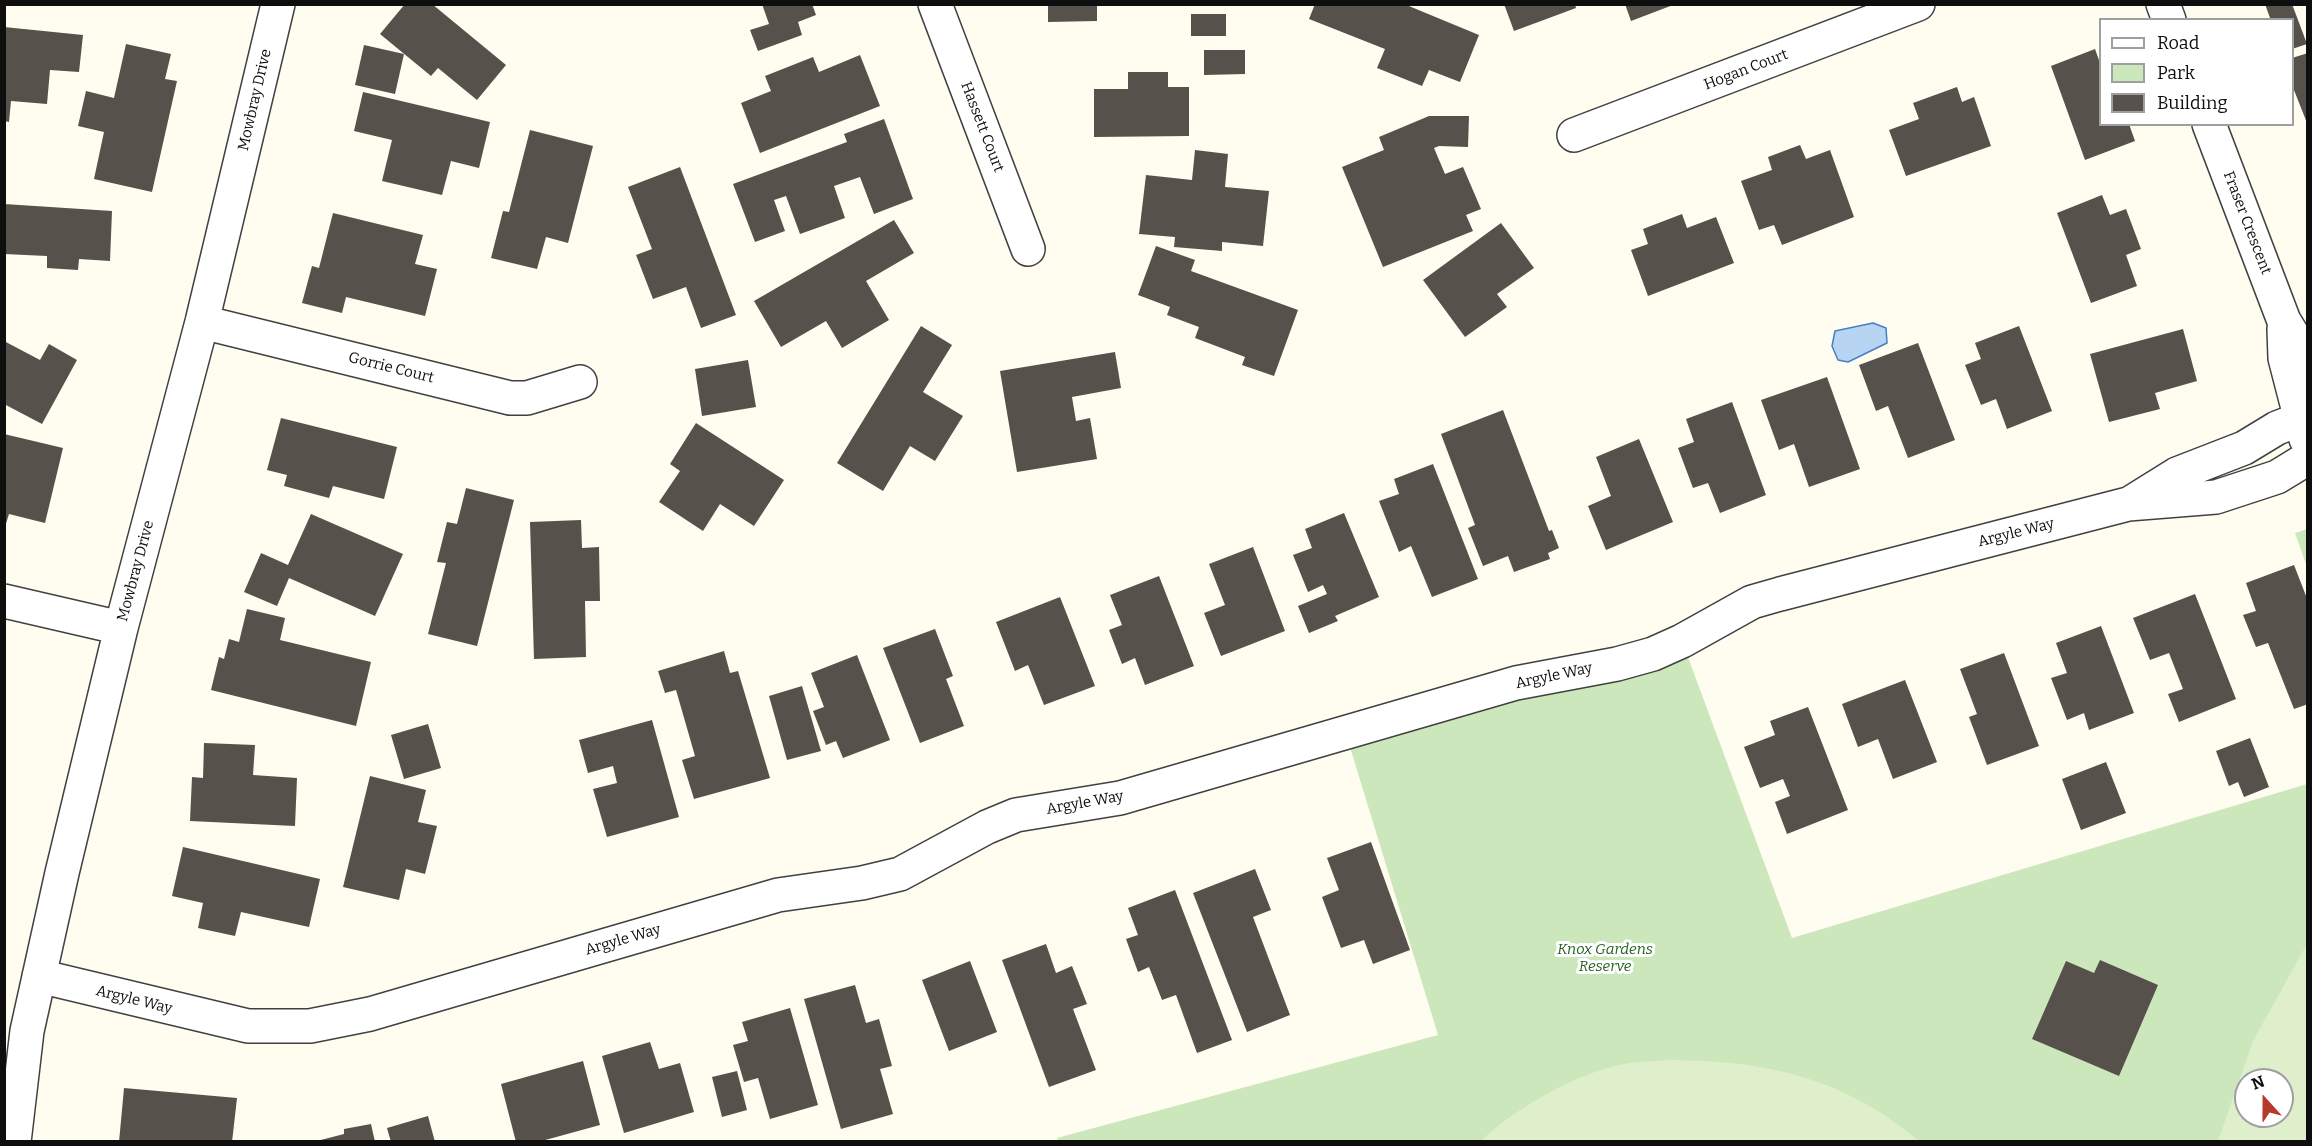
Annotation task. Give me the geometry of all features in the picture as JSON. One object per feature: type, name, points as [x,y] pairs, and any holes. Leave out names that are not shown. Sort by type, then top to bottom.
[{"type":"street","name":"Mowbray Drive","points":[[14,1142],[19,1076],[39,976],[121,628],[202,322],[278,4]]},
{"type":"street","name":"Hassett Court","points":[[935,4],[1029,249]]},
{"type":"street","name":"Hogan Court","points":[[1574,135],[1918,4]]},
{"type":"street","name":"Fraser Crescent","points":[[2210,126],[2284,321],[2307,360]]},
{"type":"street","name":"Fraser Crescent","points":[[2284,321],[2285,358],[2305,426]]},
{"type":"street","name":"Gorrie Court","points":[[202,322],[510,398],[527,398],[580,382]]},
{"type":"street","name":"Argyle Way","points":[[2128,504],[2177,474],[2305,426]]},
{"type":"street","name":"Argyle Way","points":[[39,976],[248,1026],[310,1026],[370,1014],[778,895],[862,883],[900,874],[987,827],[1016,815],[1120,798],[1516,683],[1617,664],[1653,654],[1682,642],[1752,602],[2128,504],[2216,497],[2277,477],[2307,458]]},
{"type":"street","points":[[4,601],[121,628]]},
{"type":"green space","points":[[2308,529],[2307,567],[2295,533]]},
{"type":"green space","name":"Knox Gardens Reserve","points":[[1682,641],[1792,938],[2307,784],[2307,1141],[1058,1142],[1057,1138],[1438,1035],[1346,734]]},
{"type":"green space","points":[[2307,944],[2307,1141],[2218,1141],[2234,1095],[2234,1128],[2294,1128],[2294,1068],[2244,1068],[2253,1041]]},
{"type":"green space","points":[[1672,1060],[1741,1064],[1803,1077],[1862,1102],[1891,1119],[1919,1141],[1481,1141],[1512,1115],[1531,1103],[1591,1073],[1635,1062]]},
{"type":"water","points":[[1873,323],[1886,328],[1887,343],[1848,362],[1838,360],[1832,346],[1835,331]]},
{"type":"building","points":[[405,4],[432,4],[506,65],[477,100],[438,68],[431,76],[380,34]]},
{"type":"building","points":[[762,4],[812,4],[816,15],[798,22],[802,35],[758,51],[750,30],[769,24]]},
{"type":"building","points":[[1048,4],[1097,4],[1097,21],[1048,22]]},
{"type":"building","points":[[1315,4],[1404,4],[1479,35],[1460,82],[1429,70],[1422,86],[1377,68],[1385,49],[1309,19]]},
{"type":"building","points":[[1504,4],[1575,4],[1576,8],[1514,31]]},
{"type":"building","points":[[1625,4],[1673,4],[1673,5],[1631,21]]},
{"type":"building","points":[[2265,4],[2292,4],[2307,44],[2294,48],[2294,18],[2270,18]]},
{"type":"building","points":[[1191,14],[1226,14],[1226,36],[1191,36]]},
{"type":"building","points":[[4,27],[83,35],[79,72],[50,70],[47,104],[11,101],[9,122],[4,121]]},
{"type":"building","points":[[126,44],[171,54],[165,79],[177,81],[152,192],[94,179],[104,132],[78,126],[86,91],[114,98]]},
{"type":"building","points":[[364,45],[404,54],[395,94],[355,85]]},
{"type":"building","points":[[2095,49],[2099,60],[2099,126],[2130,126],[2135,141],[2085,160],[2051,66]]},
{"type":"building","points":[[1204,50],[1245,50],[1245,74],[1204,75]]},
{"type":"building","points":[[2308,53],[2308,123],[2294,90],[2294,57]]},
{"type":"building","points":[[860,55],[880,106],[760,153],[741,103],[771,91],[765,76],[813,57],[819,72]]},
{"type":"building","points":[[1128,72],[1168,72],[1168,87],[1189,87],[1189,136],[1094,137],[1094,89],[1128,89]]},
{"type":"building","points":[[1957,87],[1962,102],[1974,97],[1991,146],[1906,176],[1889,130],[1919,119],[1913,103]]},
{"type":"building","points":[[363,92],[490,122],[479,168],[451,161],[442,195],[382,181],[392,140],[354,131]]},
{"type":"building","points":[[1429,116],[1469,116],[1468,147],[1439,146],[1434,148],[1445,174],[1463,167],[1481,209],[1466,215],[1473,231],[1383,267],[1342,167],[1384,150],[1379,137]]},
{"type":"building","points":[[884,119],[913,199],[874,214],[860,177],[834,186],[845,218],[800,234],[786,196],[774,200],[785,231],[755,242],[733,184],[847,142],[844,134]]},
{"type":"building","points":[[530,130],[593,146],[568,243],[546,237],[537,269],[491,258],[503,211],[509,212]]},
{"type":"building","points":[[1800,145],[1806,159],[1830,150],[1854,217],[1782,245],[1774,225],[1759,230],[1741,181],[1772,170],[1768,157]]},
{"type":"building","points":[[1195,150],[1228,154],[1225,187],[1269,191],[1263,246],[1222,242],[1222,251],[1174,247],[1175,237],[1139,234],[1146,175],[1192,180]]},
{"type":"building","points":[[680,167],[736,315],[701,328],[686,287],[653,299],[636,255],[652,249],[628,187]]},
{"type":"building","points":[[2102,195],[2110,215],[2126,209],[2141,249],[2126,255],[2137,286],[2091,303],[2057,213]]},
{"type":"building","points":[[4,204],[112,211],[110,261],[79,259],[78,270],[47,268],[47,256],[4,254]]},
{"type":"building","points":[[333,213],[423,235],[415,264],[437,269],[425,316],[346,297],[342,313],[302,303],[312,266],[319,268]]},
{"type":"building","points":[[1682,214],[1687,228],[1716,217],[1734,263],[1648,296],[1631,250],[1648,244],[1643,229]]},
{"type":"building","points":[[894,220],[914,253],[866,281],[889,320],[842,348],[826,321],[781,347],[754,301]]},
{"type":"building","points":[[1501,223],[1534,268],[1497,294],[1507,307],[1465,337],[1423,280]]},
{"type":"building","points":[[1156,246],[1195,260],[1191,271],[1298,310],[1274,376],[1242,365],[1245,357],[1195,338],[1199,327],[1167,315],[1170,307],[1138,295]]},
{"type":"building","points":[[921,326],[952,345],[923,392],[963,416],[935,461],[910,446],[883,491],[837,463]]},
{"type":"building","points":[[2019,326],[2052,411],[2007,429],[1996,399],[1981,405],[1965,365],[1981,359],[1975,343]]},
{"type":"building","points":[[2183,329],[2197,381],[2155,393],[2160,409],[2109,422],[2090,354]]},
{"type":"building","points":[[4,341],[40,360],[49,344],[77,360],[42,424],[4,404]]},
{"type":"building","points":[[1918,343],[1955,440],[1908,458],[1888,406],[1876,411],[1859,365]]},
{"type":"building","points":[[1115,352],[1121,388],[1072,397],[1076,421],[1090,418],[1097,459],[1017,472],[1000,371]]},
{"type":"building","points":[[748,360],[756,407],[702,416],[695,369]]},
{"type":"building","points":[[1827,377],[1860,469],[1809,487],[1794,444],[1779,450],[1761,400]]},
{"type":"building","points":[[1732,402],[1766,495],[1720,513],[1708,483],[1693,488],[1678,448],[1694,442],[1686,419]]},
{"type":"building","points":[[1503,410],[1549,531],[1552,530],[1559,548],[1548,553],[1550,559],[1514,572],[1508,556],[1483,566],[1468,528],[1475,525],[1441,434]]},
{"type":"building","points":[[281,418],[397,447],[384,499],[333,486],[329,498],[284,486],[287,475],[267,470]]},
{"type":"building","points":[[696,423],[784,480],[754,526],[720,504],[703,531],[659,502],[680,471],[670,464]]},
{"type":"building","points":[[4,434],[63,448],[45,523],[9,514],[4,530]]},
{"type":"building","points":[[1639,439],[1673,522],[1606,550],[1588,506],[1611,496],[1596,457]]},
{"type":"building","points":[[1433,464],[1478,579],[1432,597],[1411,546],[1399,552],[1379,501],[1399,494],[1394,479]]},
{"type":"building","points":[[466,488],[514,500],[477,646],[428,634],[446,563],[437,562],[447,522],[457,524]]},
{"type":"building","points":[[1344,513],[1379,597],[1335,616],[1338,621],[1309,633],[1298,606],[1327,594],[1323,585],[1308,592],[1293,555],[1312,548],[1305,529]]},
{"type":"building","points":[[311,514],[403,554],[375,616],[289,578],[277,606],[244,592],[261,553],[288,565]]},
{"type":"building","points":[[581,520],[582,548],[599,547],[600,601],[585,601],[586,657],[534,659],[530,522]]},
{"type":"building","points":[[1253,547],[1285,631],[1221,656],[1204,613],[1225,605],[1209,564]]},
{"type":"building","points":[[2294,565],[2308,601],[2308,704],[2294,709],[2268,643],[2256,647],[2243,615],[2256,611],[2246,583]]},
{"type":"building","points":[[1159,576],[1194,666],[1145,685],[1135,658],[1122,664],[1109,630],[1122,625],[1110,595]]},
{"type":"building","points":[[2195,594],[2236,699],[2179,722],[2168,694],[2183,689],[2169,653],[2150,660],[2133,618]]},
{"type":"building","points":[[1060,597],[1095,686],[1044,705],[1028,665],[1015,671],[996,622]]},
{"type":"building","points":[[247,609],[285,618],[280,640],[371,662],[356,726],[211,690],[219,657],[224,659],[229,639],[239,642]]},
{"type":"building","points":[[2101,626],[2134,713],[2089,730],[2084,713],[2067,720],[2051,678],[2067,673],[2056,643]]},
{"type":"building","points":[[935,629],[953,676],[946,679],[964,726],[920,743],[883,648]]},
{"type":"building","points":[[724,651],[730,673],[738,671],[770,778],[694,799],[682,760],[695,756],[676,690],[665,693],[658,671]]},
{"type":"building","points":[[2004,653],[2039,746],[1987,765],[1969,717],[1977,714],[1960,669]]},
{"type":"building","points":[[857,655],[890,740],[843,758],[836,741],[826,745],[813,711],[824,707],[811,673]]},
{"type":"building","points":[[1905,680],[1937,762],[1893,779],[1878,739],[1858,747],[1842,704]]},
{"type":"building","points":[[802,686],[821,751],[787,760],[769,696]]},
{"type":"building","points":[[1808,707],[1848,810],[1787,834],[1775,802],[1790,796],[1783,779],[1760,788],[1744,747],[1775,735],[1770,721]]},
{"type":"building","points":[[652,720],[679,817],[607,837],[593,789],[617,783],[613,766],[588,773],[579,740]]},
{"type":"building","points":[[428,724],[441,768],[404,779],[391,735]]},
{"type":"building","points":[[2250,738],[2269,787],[2244,797],[2238,782],[2229,786],[2216,751]]},
{"type":"building","points":[[204,743],[255,745],[253,775],[297,778],[295,826],[190,821],[192,777],[203,778]]},
{"type":"building","points":[[2106,762],[2126,813],[2081,830],[2062,779]]},
{"type":"building","points":[[370,776],[426,790],[418,822],[437,826],[425,874],[406,869],[399,900],[343,887]]},
{"type":"building","points":[[1371,842],[1410,950],[1373,964],[1364,940],[1341,948],[1322,897],[1339,890],[1327,858]]},
{"type":"building","points":[[183,847],[320,879],[309,927],[241,912],[235,936],[198,928],[203,903],[172,896]]},
{"type":"building","points":[[1255,869],[1271,910],[1253,917],[1290,1015],[1247,1032],[1193,893]]},
{"type":"building","points":[[1175,890],[1232,1040],[1197,1053],[1176,995],[1162,1000],[1149,967],[1138,972],[1126,939],[1138,935],[1128,908]]},
{"type":"building","points":[[1046,944],[1056,973],[1072,966],[1087,1004],[1073,1009],[1096,1070],[1049,1087],[1002,960]]},
{"type":"building","points":[[2100,960],[2158,985],[2119,1076],[2032,1039],[2066,961],[2094,973]]},
{"type":"building","points":[[970,961],[997,1032],[949,1051],[922,980]]},
{"type":"building","points":[[855,985],[866,1023],[879,1019],[892,1066],[880,1069],[893,1114],[841,1129],[804,999]]},
{"type":"building","points":[[790,1008],[818,1105],[770,1119],[758,1078],[744,1082],[733,1045],[748,1041],[742,1022]]},
{"type":"building","points":[[650,1042],[659,1069],[680,1063],[694,1112],[624,1133],[602,1056]]},
{"type":"building","points":[[583,1061],[600,1125],[538,1142],[516,1142],[501,1084]]},
{"type":"building","points":[[737,1071],[747,1110],[722,1117],[712,1077]]},
{"type":"building","points":[[124,1088],[237,1098],[232,1142],[119,1142]]},
{"type":"building","points":[[428,1116],[435,1142],[391,1142],[387,1128]]},
{"type":"building","points":[[371,1124],[375,1142],[313,1142],[344,1134],[344,1129]]}]
